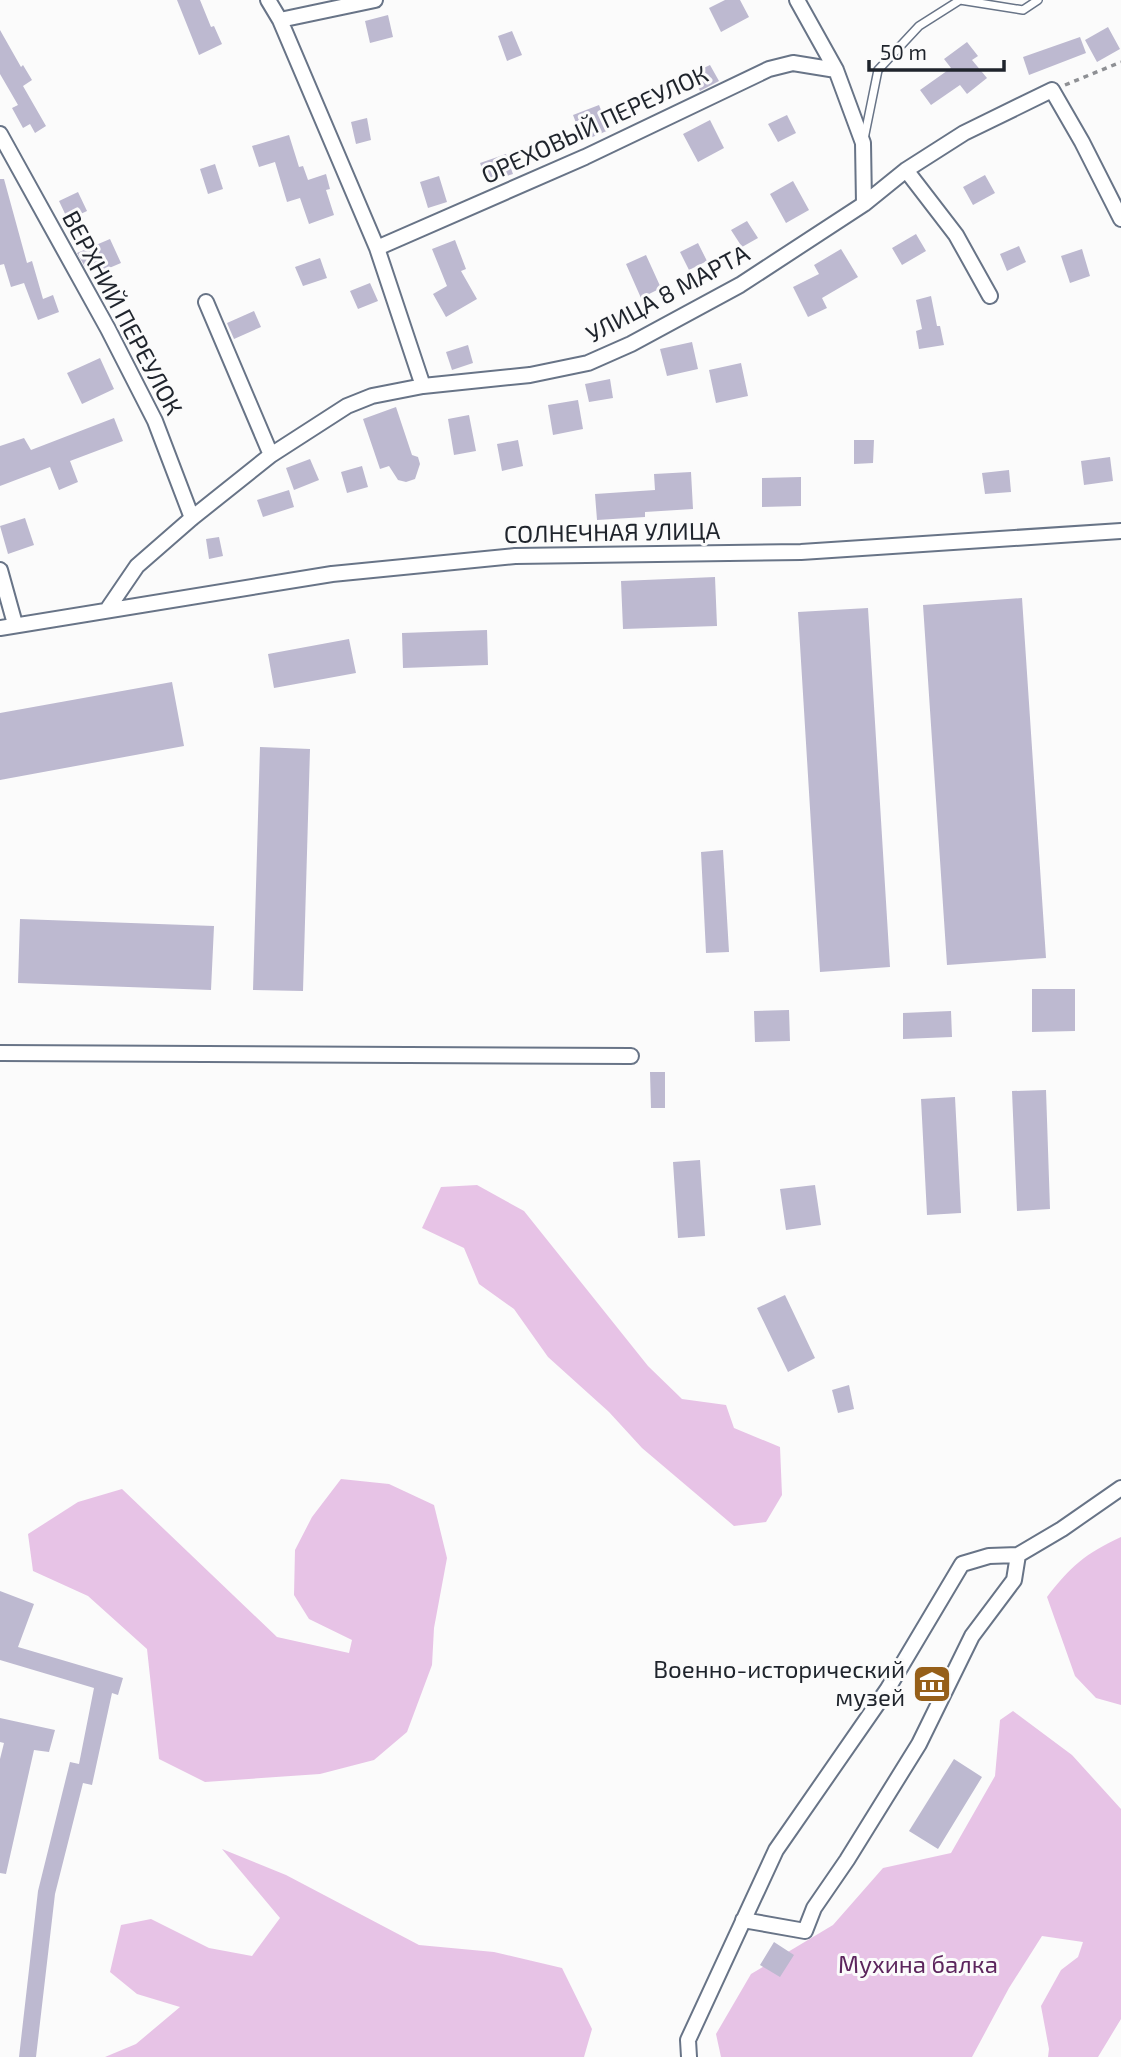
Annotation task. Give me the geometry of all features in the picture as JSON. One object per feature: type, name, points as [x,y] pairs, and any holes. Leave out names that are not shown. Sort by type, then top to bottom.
[{"type":"street","points":[[268,0],[280,20],[377,248],[423,386]]},
{"type":"street","points":[[280,20],[375,0]]},
{"type":"street","points":[[797,0],[836,70],[863,143],[864,204]]},
{"type":"street","name":"ОРЕХОВЫЙ ПЕРЕУЛОК","points":[[377,248],[585,157],[769,69],[793,63],[836,70]]},
{"type":"street","points":[[1052,90],[1121,219]]},
{"type":"street","name":"УЛИЦА 8 МАРТА","points":[[107,610],[137,566],[192,518],[271,455],[347,406],[372,396],[423,386],[530,375],[588,363],[631,344],[740,285],[864,204],[906,170],[964,133],[1052,90]]},
{"type":"street","name":"ВЕРХНИЙ ПЕРЕУЛОК","points":[[0,134],[108,329],[155,421],[192,518]]},
{"type":"street","points":[[906,170],[956,235],[989,296]]},
{"type":"street","points":[[206,302],[271,455]]},
{"type":"street","name":"СОЛНЕЧНАЯ УЛИЦА","points":[[107,610],[332,574],[515,556],[802,552],[1121,531]]},
{"type":"street","points":[[0,570],[15,624]]},
{"type":"street","points":[[0,628],[107,610]]},
{"type":"street","points":[[0,1053],[631,1056]]},
{"type":"street","points":[[690,2057],[688,2040],[776,1850],[887,1690],[962,1564],[989,1556],[1018,1555],[1062,1529],[1121,1488]]},
{"type":"street","points":[[743,1920],[805,1931],[814,1908],[919,1744],[971,1636],[1014,1580],[1018,1555]]},
{"type":"lane","points":[[863,143],[878,70],[919,26],[960,0],[1023,10],[1038,0]]},
{"type":"path","points":[[1052,90],[1121,61]]},
{"type":"green space","points":[[477,1185],[524,1211],[648,1366],[682,1399],[726,1405],[734,1428],[780,1447],[782,1495],[766,1522],[734,1526],[642,1448],[609,1412],[548,1357],[514,1309],[479,1284],[464,1248],[422,1228],[441,1187]]},
{"type":"green space","points":[[341,1479],[389,1484],[434,1505],[447,1558],[434,1628],[432,1665],[407,1732],[374,1760],[320,1774],[205,1782],[159,1759],[147,1649],[88,1596],[33,1571],[28,1534],[78,1502],[122,1489],[277,1637],[349,1653],[352,1640],[309,1619],[294,1595],[295,1550],[312,1517]]},
{"type":"green space","points":[[1121,1537],[1121,1705],[1096,1698],[1075,1676],[1047,1597],[1079,1562]]},
{"type":"green space","name":"Мухина балка","points":[[1013,1711],[1072,1755],[1121,1809],[1121,2019],[1098,2057],[1048,2057],[1041,2006],[1061,1970],[1078,1957],[1083,1942],[1042,1936],[1009,1988],[972,2057],[721,2057],[716,2034],[751,1974],[833,1925],[883,1868],[951,1853],[995,1776],[1000,1720]]},
{"type":"green space","points":[[222,1849],[286,1875],[419,1945],[494,1952],[562,1968],[592,2029],[584,2057],[105,2057],[136,2044],[180,2007],[137,1994],[110,1972],[121,1925],[151,1919],[209,1948],[252,1956],[280,1918]]},
{"type":"building","points":[[177,0],[200,0],[211,27],[214,26],[222,44],[199,55]]},
{"type":"building","points":[[725,0],[740,0],[749,17],[721,32],[709,8]]},
{"type":"building","points":[[388,15],[393,37],[370,43],[365,21]]},
{"type":"building","points":[[1108,27],[1120,49],[1097,62],[1085,40]]},
{"type":"building","points":[[0,30],[21,67],[23,65],[32,80],[23,86],[46,126],[35,133],[30,124],[23,128],[12,108],[18,105],[0,74]]},
{"type":"building","points":[[512,31],[522,55],[507,61],[498,36]]},
{"type":"building","points":[[1080,37],[1086,53],[1029,75],[1023,57]]},
{"type":"building","points":[[967,42],[978,56],[972,60],[987,78],[967,94],[960,85],[931,105],[920,90],[951,68],[944,59]]},
{"type":"building","points":[[710,65],[719,81],[700,91],[691,74]]},
{"type":"building","points":[[599,105],[609,130],[583,141],[573,115]]},
{"type":"building","points":[[787,115],[796,133],[778,142],[768,124]]},
{"type":"building","points":[[367,118],[371,140],[356,144],[351,122]]},
{"type":"building","points":[[710,120],[724,148],[698,162],[683,134]]},
{"type":"building","points":[[289,135],[299,167],[303,166],[308,180],[326,174],[330,189],[326,190],[334,215],[309,224],[300,198],[287,202],[275,162],[259,167],[252,146]]},
{"type":"building","points":[[506,154],[513,174],[487,182],[480,163]]},
{"type":"building","points":[[215,164],[223,189],[208,194],[200,169]]},
{"type":"building","points":[[985,175],[995,193],[973,205],[963,187]]},
{"type":"building","points":[[439,176],[447,202],[428,208],[420,182]]},
{"type":"building","points":[[0,179],[4,179],[27,263],[32,261],[43,299],[53,295],[59,312],[38,320],[24,283],[11,287],[4,264],[0,265]]},
{"type":"building","points":[[793,181],[809,210],[786,223],[770,194]]},
{"type":"building","points":[[78,192],[87,211],[68,220],[59,201]]},
{"type":"building","points":[[747,221],[758,238],[742,247],[731,230]]},
{"type":"building","points":[[916,234],[926,251],[902,265],[892,248]]},
{"type":"building","points":[[110,239],[121,263],[102,271],[97,262],[85,267],[77,253]]},
{"type":"building","points":[[455,240],[466,269],[461,271],[477,299],[446,317],[433,294],[447,286],[432,249]]},
{"type":"building","points":[[698,243],[707,261],[689,270],[680,252]]},
{"type":"building","points":[[1019,246],[1026,262],[1007,271],[1000,254]]},
{"type":"building","points":[[841,249],[858,277],[822,298],[827,308],[808,317],[793,287],[819,274],[814,265]]},
{"type":"building","points":[[1082,249],[1090,276],[1070,283],[1061,256]]},
{"type":"building","points":[[646,255],[661,288],[641,298],[626,264]]},
{"type":"building","points":[[320,258],[327,278],[303,286],[295,267]]},
{"type":"building","points":[[370,283],[378,301],[358,309],[350,291]]},
{"type":"building","points":[[931,296],[944,345],[919,349],[916,331],[922,329],[916,300]]},
{"type":"building","points":[[254,311],[261,327],[234,339],[227,323]]},
{"type":"building","points":[[692,342],[698,369],[667,376],[660,349]]},
{"type":"building","points":[[468,345],[473,363],[452,370],[446,352]]},
{"type":"building","points":[[100,358],[114,389],[82,404],[67,373]]},
{"type":"building","points":[[741,363],[748,396],[716,403],[709,370]]},
{"type":"building","points":[[610,379],[613,398],[589,402],[585,384]]},
{"type":"building","points":[[578,400],[583,429],[553,435],[548,405]]},
{"type":"building","points":[[396,407],[412,455],[418,457],[420,464],[415,479],[406,482],[398,480],[389,466],[380,469],[363,419]]},
{"type":"building","points":[[469,415],[476,451],[454,455],[448,419]]},
{"type":"building","points":[[114,418],[123,441],[70,461],[78,482],[59,490],[50,467],[0,486],[0,446],[24,438],[31,450]]},
{"type":"building","points":[[518,440],[523,466],[502,471],[497,444]]},
{"type":"building","points":[[854,440],[874,440],[873,463],[854,464]]},
{"type":"building","points":[[1110,457],[1113,481],[1084,485],[1081,461]]},
{"type":"building","points":[[310,459],[319,480],[294,490],[286,468]]},
{"type":"building","points":[[362,466],[368,487],[347,493],[341,472]]},
{"type":"building","points":[[1009,470],[1011,492],[985,494],[982,473]]},
{"type":"building","points":[[691,472],[693,509],[645,512],[645,517],[597,520],[595,494],[655,490],[654,474]]},
{"type":"building","points":[[801,477],[801,506],[762,507],[762,478]]},
{"type":"building","points":[[289,490],[294,507],[263,517],[257,500]]},
{"type":"building","points":[[25,518],[34,545],[8,554],[0,526]]},
{"type":"building","points":[[219,537],[223,556],[209,559],[206,539]]},
{"type":"building","points":[[715,577],[717,626],[623,629],[621,581]]},
{"type":"building","points":[[1022,598],[1046,958],[947,965],[923,605]]},
{"type":"building","points":[[868,608],[890,967],[820,972],[798,612]]},
{"type":"building","points":[[487,630],[488,665],[403,668],[402,633]]},
{"type":"building","points":[[349,639],[356,673],[274,688],[268,654]]},
{"type":"building","points":[[172,682],[184,746],[0,780],[0,713]]},
{"type":"building","points":[[260,747],[310,749],[303,991],[253,990]]},
{"type":"building","points":[[723,850],[729,952],[706,953],[701,852]]},
{"type":"building","points":[[20,919],[214,926],[211,990],[18,983]]},
{"type":"building","points":[[1032,989],[1075,989],[1075,1031],[1032,1032]]},
{"type":"building","points":[[789,1010],[790,1041],[755,1042],[754,1011]]},
{"type":"building","points":[[951,1011],[952,1037],[903,1039],[903,1013]]},
{"type":"building","points":[[650,1072],[665,1072],[665,1108],[651,1108]]},
{"type":"building","points":[[1046,1090],[1050,1209],[1017,1211],[1012,1091]]},
{"type":"building","points":[[955,1097],[961,1213],[927,1215],[921,1099]]},
{"type":"building","points":[[700,1160],[705,1236],[678,1238],[673,1162]]},
{"type":"building","points":[[815,1185],[821,1225],[786,1230],[780,1189]]},
{"type":"building","points":[[785,1295],[815,1358],[788,1372],[757,1308]]},
{"type":"building","points":[[849,1385],[854,1409],[838,1413],[832,1390]]},
{"type":"building","points":[[0,1591],[34,1604],[18,1647],[123,1678],[118,1695],[112,1693],[92,1785],[83,1783],[55,1894],[36,2057],[19,2057],[38,1891],[70,1762],[79,1764],[94,1688],[0,1660]]},
{"type":"building","points":[[0,1718],[55,1730],[49,1752],[34,1750],[6,1874],[0,1873],[0,1759],[4,1743],[0,1742]]},
{"type":"building","points":[[954,1759],[982,1777],[938,1849],[909,1831]]},
{"type":"building","points":[[774,1942],[794,1955],[780,1977],[760,1965]]},
{"type":"place","name":"Военно-исторический музей","points":[[932,1684]]}]
